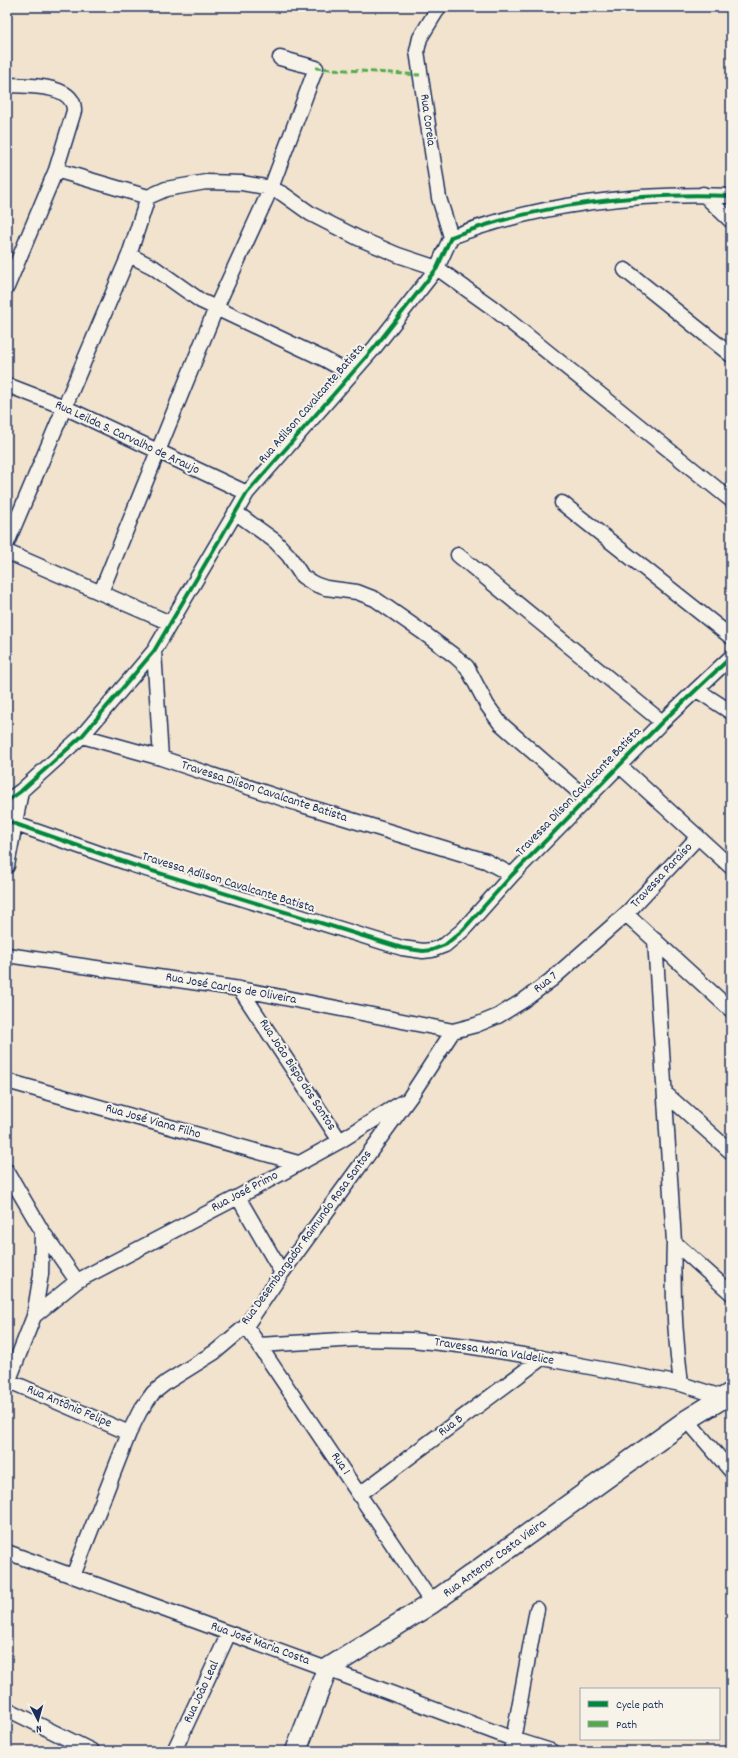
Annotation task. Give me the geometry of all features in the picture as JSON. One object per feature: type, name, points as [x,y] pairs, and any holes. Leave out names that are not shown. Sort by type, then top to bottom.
[{"type":"main road","name":"Rua Antenor Costa Vieira","points":[[328,1669],[432,1603],[687,1420],[728,1396]]},
{"type":"main road","points":[[296,1751],[328,1669]]},
{"type":"street","name":"Rua Coreia","points":[[438,7],[420,38],[417,51],[439,198],[451,237]]},
{"type":"street","points":[[101,592],[216,308],[271,188],[316,68],[280,58]]},
{"type":"street","points":[[7,85],[51,89],[64,92],[71,98],[74,105],[74,111],[56,170],[7,287]]},
{"type":"street","points":[[56,170],[148,197],[166,189],[206,182],[242,183],[271,188],[283,194],[311,214],[358,238],[398,255],[437,268],[494,308],[731,500]]},
{"type":"street","points":[[703,194],[731,221]]},
{"type":"street","points":[[451,237],[504,220],[582,203],[703,194],[731,196]]},
{"type":"street","points":[[7,543],[129,255],[148,197]]},
{"type":"street","name":"Rua Adilson Cavalcante Batista","points":[[7,801],[21,791],[82,736],[154,651],[247,493],[375,347],[437,268],[451,237]]},
{"type":"street","points":[[129,255],[153,267],[188,293],[216,308],[324,358],[350,374]]},
{"type":"street","points":[[625,270],[731,355]]},
{"type":"street","name":"Rua Leilda S. Carvalho de Araujo","points":[[7,385],[64,407],[247,493]]},
{"type":"street","points":[[562,503],[731,636]]},
{"type":"street","points":[[235,512],[275,541],[289,556],[302,576],[310,582],[321,587],[357,592],[375,599],[456,657],[467,667],[486,705],[500,723],[587,799]]},
{"type":"street","points":[[7,552],[170,623]]},
{"type":"street","points":[[458,555],[662,722]]},
{"type":"street","points":[[154,651],[161,758]]},
{"type":"street","name":"Travessa Dilson Cavalcante Batista","points":[[445,945],[463,930],[512,875],[662,722],[731,657]]},
{"type":"street","points":[[696,690],[731,712]]},
{"type":"street","name":"Travessa Dilson Cavalcante Batista","points":[[82,736],[161,758],[299,804],[486,861],[512,875]]},
{"type":"street","points":[[620,766],[697,838],[731,867]]},
{"type":"street","points":[[7,866],[11,822],[21,791]]},
{"type":"street","name":"Travessa Adilson Cavalcante Batista","points":[[11,822],[133,864],[402,948],[423,951],[432,950],[445,945]]},
{"type":"street","name":"Travessa Paraíso","points":[[626,914],[697,838]]},
{"type":"street","points":[[626,914],[731,1010]]},
{"type":"street","name":"Rua 7","points":[[453,1031],[476,1025],[498,1016],[524,1000],[551,980],[626,914]]},
{"type":"street","points":[[655,940],[674,1242],[673,1308],[681,1384]]},
{"type":"street","name":"Rua José Carlos de Oliveira","points":[[7,955],[240,989],[453,1031]]},
{"type":"street","name":"Rua João Bispo dos Santos","points":[[240,989],[340,1141]]},
{"type":"street","name":"Rua Desembargador Raimundo Rosa Santos","points":[[73,1576],[128,1433],[140,1411],[154,1393],[167,1382],[215,1352],[246,1326],[282,1273],[410,1097],[453,1031]]},
{"type":"street","name":"Rua José Viana Filho","points":[[7,1081],[298,1163]]},
{"type":"street","points":[[665,1093],[731,1152]]},
{"type":"street","name":"Rua José Primo","points":[[34,1316],[77,1281],[238,1197],[340,1141],[410,1097]]},
{"type":"street","points":[[7,1172],[42,1231],[77,1281]]},
{"type":"street","points":[[238,1197],[282,1273]]},
{"type":"street","points":[[8,1383],[34,1316],[41,1274],[42,1231]]},
{"type":"street","points":[[674,1242],[731,1293]]},
{"type":"street","name":"Rua 1","points":[[246,1326],[432,1603]]},
{"type":"street","name":"Travessa Maria Valdelice","points":[[259,1345],[358,1339],[412,1340],[466,1346],[542,1358],[681,1384],[728,1396]]},
{"type":"street","name":"Rua B","points":[[360,1494],[542,1358]]},
{"type":"street","name":"Rua Antônio Felipe","points":[[8,1383],[128,1433]]},
{"type":"street","points":[[687,1420],[731,1471]]},
{"type":"street","name":"Rua José Maria Costa","points":[[7,1552],[328,1669],[512,1745],[551,1751]]},
{"type":"street","points":[[512,1745],[537,1609]]},
{"type":"street","name":"Rua João Leal","points":[[174,1751],[230,1633]]},
{"type":"street","points":[[7,1709],[92,1751]]},
{"type":"marked path","points":[[316,68],[420,75]]},
{"type":"cycle path","points":[[7,801],[21,791],[82,736],[154,651],[247,493],[375,347],[437,268],[451,237],[518,216],[553,208],[661,196],[731,196]]},
{"type":"cycle path","points":[[7,821],[133,865],[402,948],[423,951],[432,950],[445,945],[463,930],[512,875],[662,722],[731,657]]}]
